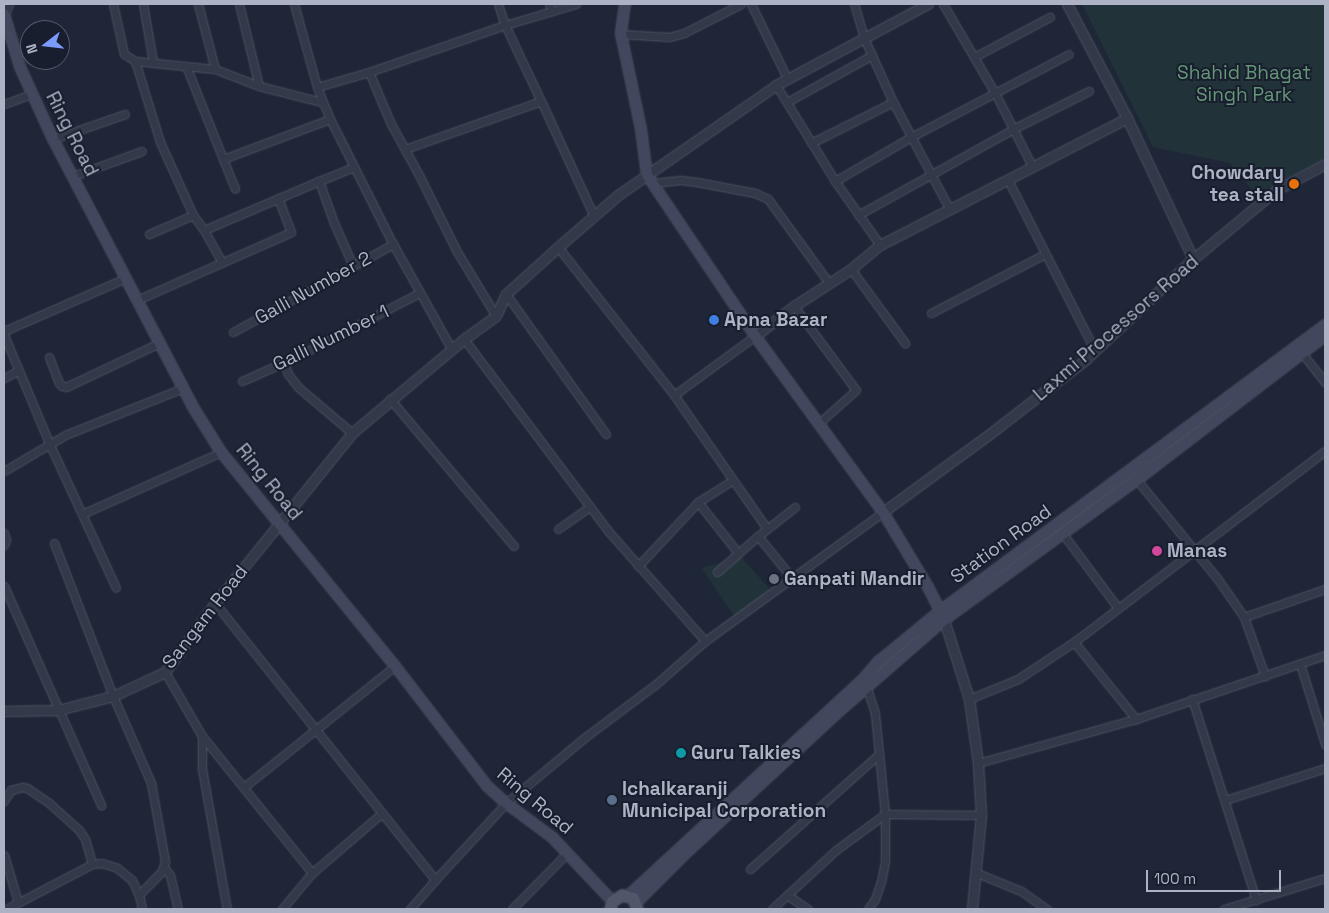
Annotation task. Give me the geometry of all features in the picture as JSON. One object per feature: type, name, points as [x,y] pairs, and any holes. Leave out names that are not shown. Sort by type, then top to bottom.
[{"type":"main road","points":[[625,4],[621,34],[650,179],[755,336],[883,512],[942,615]]},
{"type":"main road","name":"Ring Road","points":[[4,15],[12,47],[31,94],[53,139],[183,388],[221,452],[394,666],[487,786],[506,803],[552,837],[568,852],[611,905]]},
{"type":"main road","name":"Station Road","points":[[634,903],[866,682],[942,615],[1325,325]]},
{"type":"main road","name":"Station Road","points":[[942,615],[1063,534],[1137,480],[1325,336]]},
{"type":"main road","points":[[611,905],[616,897],[634,903]]},
{"type":"street","points":[[4,15],[9,4]]},
{"type":"street","points":[[113,4],[124,54],[135,61],[215,69],[259,86],[322,102]]},
{"type":"street","points":[[143,4],[153,62]]},
{"type":"street","points":[[198,4],[215,69]]},
{"type":"street","points":[[239,4],[259,86]]},
{"type":"street","points":[[294,4],[322,102],[393,244],[452,350]]},
{"type":"street","points":[[498,4],[505,25],[594,216]]},
{"type":"street","points":[[318,87],[369,72],[505,25],[550,7],[576,4]]},
{"type":"street","points":[[621,34],[669,37],[684,33],[741,4]]},
{"type":"street","points":[[751,4],[787,78]]},
{"type":"street","points":[[854,4],[864,38],[893,102],[930,176],[950,210]]},
{"type":"street","points":[[496,316],[506,294],[618,195],[650,179],[787,78],[928,4]]},
{"type":"street","points":[[943,4],[995,93],[1032,168]]},
{"type":"street","points":[[1067,4],[1127,118],[1193,259]]},
{"type":"street","points":[[974,57],[1050,17]]},
{"type":"street","points":[[835,181],[911,138],[1069,54]]},
{"type":"street","points":[[787,102],[872,55]]},
{"type":"street","points":[[135,61],[160,142],[193,216],[204,230],[222,262]]},
{"type":"street","points":[[186,66],[235,189]]},
{"type":"street","points":[[369,72],[390,124],[406,149],[456,250],[496,316]]},
{"type":"street","points":[[776,85],[835,181],[880,245]]},
{"type":"street","points":[[858,215],[1013,129],[1089,91]]},
{"type":"street","points":[[4,104],[31,94]]},
{"type":"street","points":[[406,149],[540,101]]},
{"type":"street","points":[[811,143],[893,102]]},
{"type":"street","points":[[53,139],[125,114]]},
{"type":"street","points":[[674,395],[794,306],[851,269],[880,245],[1127,118]]},
{"type":"street","points":[[223,159],[330,119]]},
{"type":"street","points":[[73,176],[142,151]]},
{"type":"street","name":"Laxmi Processors Road","points":[[883,512],[987,436],[1095,351],[1193,259],[1276,190],[1325,164]]},
{"type":"street","points":[[204,230],[353,167]]},
{"type":"street","points":[[650,179],[689,181],[755,193],[768,199],[830,283]]},
{"type":"street","points":[[1008,180],[1095,351]]},
{"type":"street","points":[[319,181],[334,223],[353,266]]},
{"type":"street","points":[[137,300],[291,232],[278,198]]},
{"type":"street","points":[[149,234],[193,216]]},
{"type":"street","name":"Galli Number 2","points":[[233,332],[393,244]]},
{"type":"street","points":[[558,247],[674,395],[767,529]]},
{"type":"street","points":[[931,313],[1045,254]]},
{"type":"street","points":[[851,269],[905,343]]},
{"type":"street","points":[[116,588],[50,445],[4,333],[126,278]]},
{"type":"street","name":"Galli Number 1","points":[[242,380],[284,362],[419,293]]},
{"type":"street","points":[[506,294],[606,434]]},
{"type":"street","points":[[794,306],[856,390],[819,423]]},
{"type":"street","name":"Sangam Road","points":[[4,711],[58,710],[113,696],[165,672],[215,603],[352,433],[390,399],[464,339],[496,316]]},
{"type":"street","points":[[464,339],[589,507],[638,566],[705,641]]},
{"type":"street","points":[[49,357],[59,383],[66,387],[159,343]]},
{"type":"street","points":[[1302,353],[1325,382]]},
{"type":"street","points":[[284,362],[298,387],[352,433]]},
{"type":"street","points":[[4,378],[18,371]]},
{"type":"street","points":[[4,471],[65,435],[183,388]]},
{"type":"street","points":[[390,399],[514,546]]},
{"type":"street","points":[[969,699],[1018,679],[1074,642],[1325,451]]},
{"type":"street","points":[[82,514],[221,452]]},
{"type":"street","points":[[638,566],[698,502],[733,480]]},
{"type":"street","points":[[1137,480],[1194,550],[1244,617],[1265,676]]},
{"type":"street","points":[[698,502],[738,553]]},
{"type":"street","points":[[558,530],[589,507]]},
{"type":"street","points":[[717,572],[758,536],[795,508]]},
{"type":"street","points":[[410,909],[506,803],[584,738],[656,684],[705,641],[883,512]]},
{"type":"street","points":[[4,533],[6,540],[4,545]]},
{"type":"street","points":[[1063,534],[1118,608]]},
{"type":"street","points":[[758,536],[792,578]]},
{"type":"street","points":[[54,544],[113,696],[151,783],[164,849],[164,867],[170,875],[178,909]]},
{"type":"street","points":[[4,586],[100,805]]},
{"type":"street","points":[[1244,617],[1325,588]]},
{"type":"street","points":[[215,603],[435,880]]},
{"type":"street","points":[[942,615],[969,699],[978,762],[981,815],[977,873],[972,909]]},
{"type":"street","points":[[1074,642],[1136,719]]},
{"type":"street","points":[[978,762],[1136,719],[1192,698],[1265,676],[1325,655]]},
{"type":"street","points":[[1300,664],[1325,744]]},
{"type":"street","points":[[244,787],[394,666]]},
{"type":"street","points":[[165,672],[202,736],[312,873]]},
{"type":"street","points":[[866,682],[875,713],[885,814],[884,868],[875,899],[868,909]]},
{"type":"street","points":[[1192,698],[1256,900]]},
{"type":"street","points":[[202,736],[202,769],[227,909]]},
{"type":"street","points":[[750,870],[879,754]]},
{"type":"street","points":[[1225,800],[1325,768]]},
{"type":"street","points":[[4,801],[11,790],[22,787],[27,788],[49,803],[79,830],[92,864]]},
{"type":"street","points":[[282,909],[312,873],[382,813]]},
{"type":"street","points":[[772,909],[836,850],[885,814],[981,815]]},
{"type":"street","points":[[512,909],[568,852]]},
{"type":"street","points":[[4,856],[18,902]]},
{"type":"street","points":[[6,909],[92,864],[102,863],[117,868],[132,880],[142,909]]},
{"type":"street","points":[[139,896],[164,867]]},
{"type":"street","points":[[977,873],[1021,891],[1047,909]]},
{"type":"street","points":[[1224,909],[1325,878]]},
{"type":"street","points":[[787,895],[808,909]]},
{"type":"green space","name":"Shahid Bhagat Singh Park","points":[[1082,4],[1325,4],[1325,158],[1256,194],[1230,163],[1153,147]]},
{"type":"green space","points":[[735,550],[773,593],[736,619],[702,568],[726,561]]},
{"type":"place","name":"Chowdary tea stall","points":[[1294,184]]},
{"type":"place","name":"Apna Bazar","points":[[714,320]]},
{"type":"place","name":"Manas","points":[[1157,551]]},
{"type":"place","name":"Ganpati Mandir","points":[[774,579]]},
{"type":"place","name":"Guru Talkies","points":[[681,753]]},
{"type":"place","name":"Ichalkaranji Municipal Corporation","points":[[612,800]]}]
